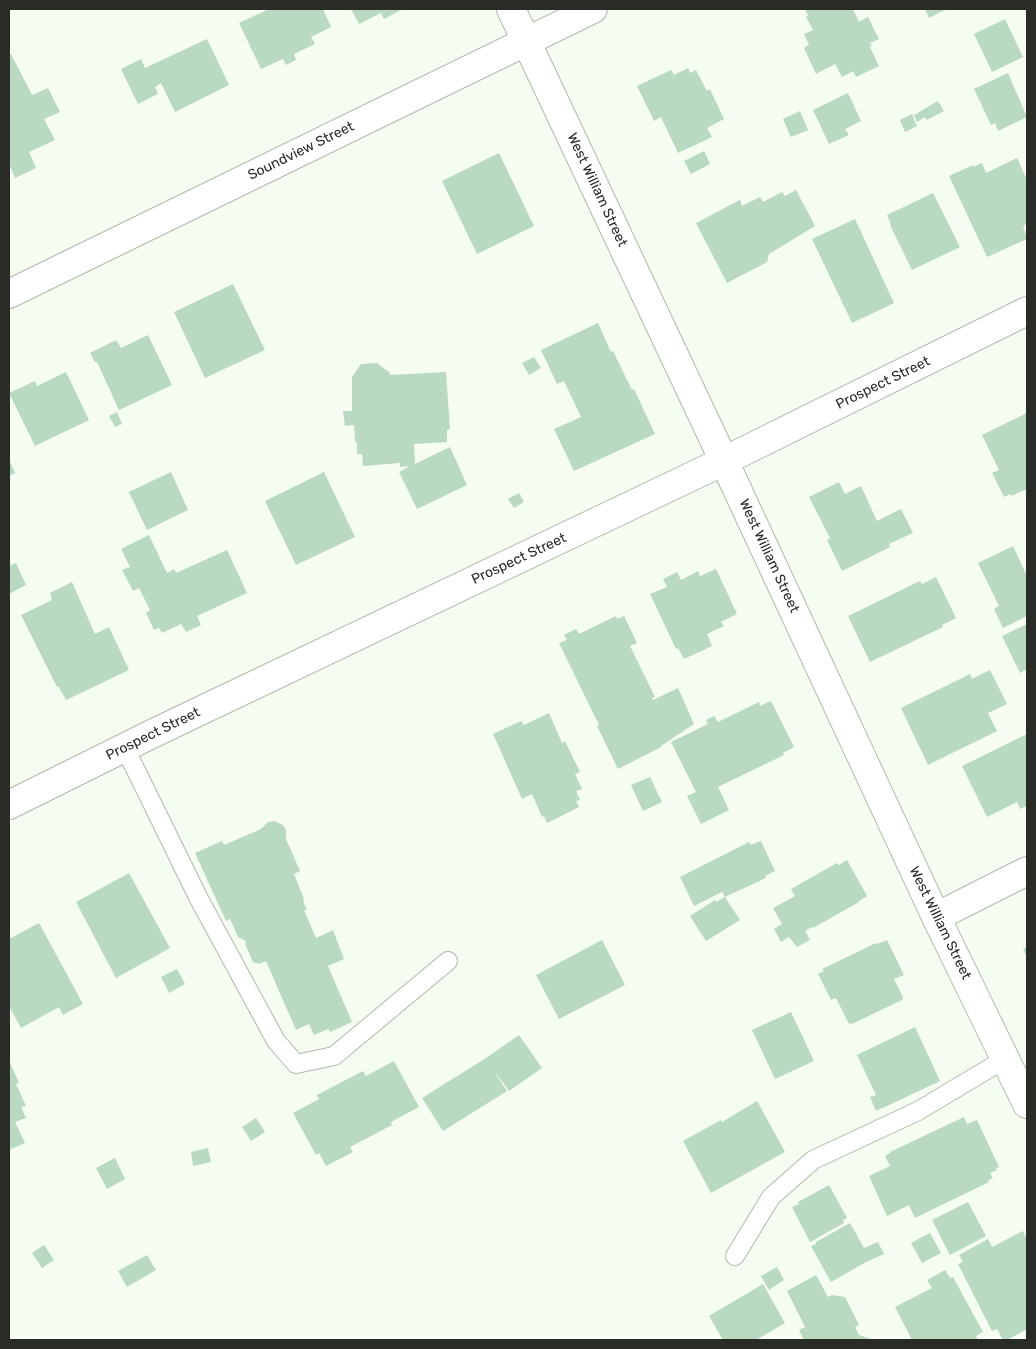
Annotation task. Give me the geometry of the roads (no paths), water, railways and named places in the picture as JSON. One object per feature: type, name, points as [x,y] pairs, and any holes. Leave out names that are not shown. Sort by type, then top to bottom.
[{"type":"street","name":"West William Street","points":[[511,9],[936,917],[1027,1104]]},
{"type":"street","name":"Soundview Street","points":[[9,294],[526,40],[593,9]]},
{"type":"street","name":"Prospect Street","points":[[9,805],[724,461],[1027,311]]},
{"type":"street","points":[[936,917],[1027,871]]},
{"type":"lane","points":[[125,748],[208,916],[276,1041],[296,1064],[334,1056],[448,961]]},
{"type":"lane","points":[[735,1256],[771,1197],[813,1160],[918,1112],[1005,1059]]}]
